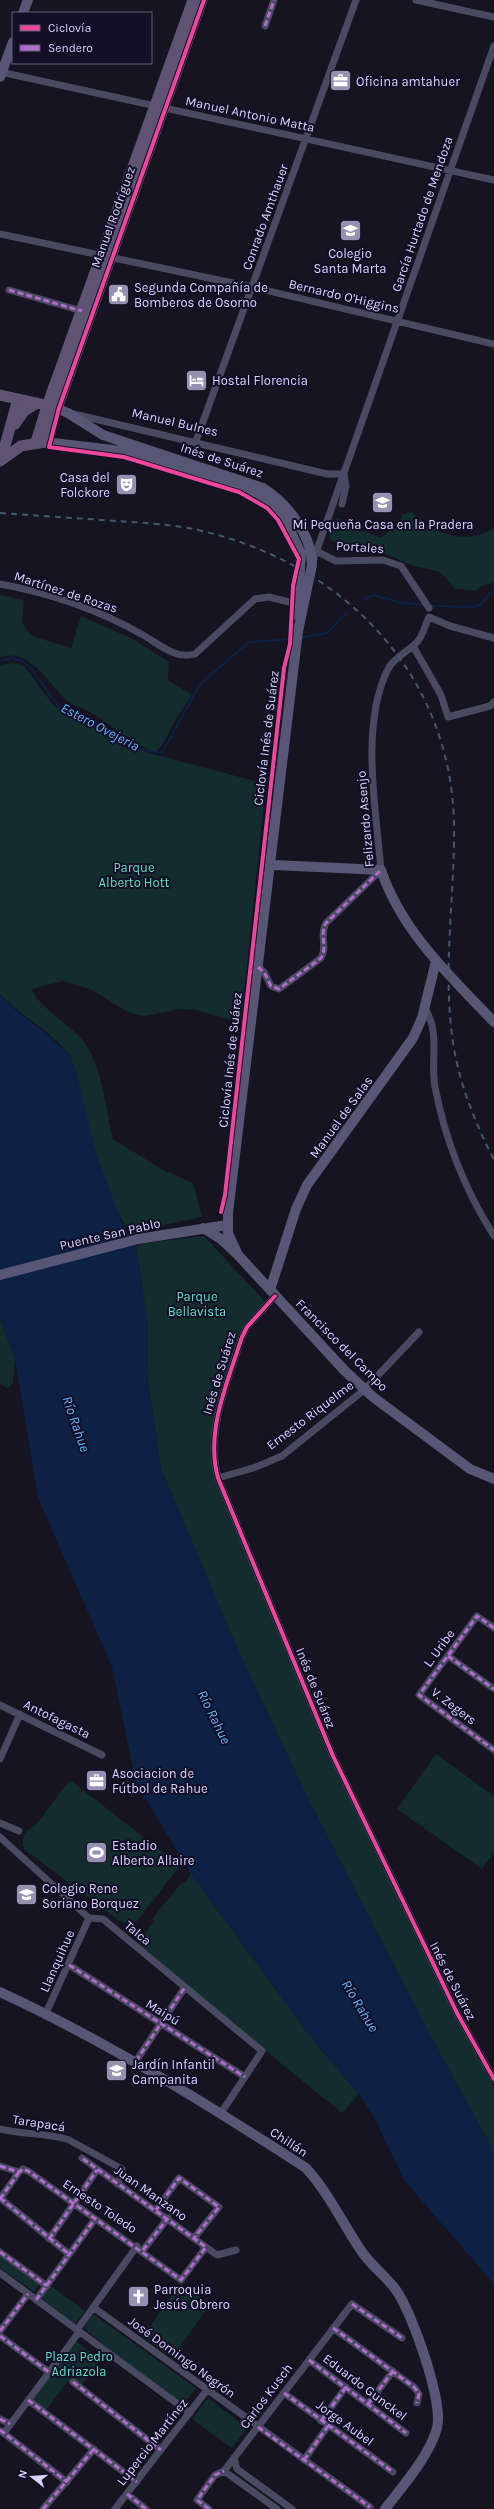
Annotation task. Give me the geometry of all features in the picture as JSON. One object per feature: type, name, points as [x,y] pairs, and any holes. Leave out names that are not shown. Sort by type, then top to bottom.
[{"type":"main road","name":"Manuel Rodríguez","points":[[159,107],[192,0]]},
{"type":"main road","name":"Manuel Rodríguez","points":[[47,405],[105,257],[159,107],[202,0]]},
{"type":"main road","name":"Manuel Rodríguez","points":[[41,442],[47,405],[82,311],[105,257]]},
{"type":"main road","name":"Manuel Bulnes","points":[[0,395],[47,405]]},
{"type":"main road","points":[[1,461],[18,399]]},
{"type":"main road","points":[[41,442],[21,446],[15,445],[12,441],[14,425],[24,411],[47,405]]},
{"type":"main road","points":[[1,461],[21,446]]},
{"type":"street","points":[[23,12],[28,0]]},
{"type":"street","points":[[264,26],[274,0]]},
{"type":"street","name":"Conrado Amthauer","points":[[196,441],[307,139],[356,0]]},
{"type":"street","points":[[416,0],[494,17]]},
{"type":"street","points":[[1,74],[12,45]]},
{"type":"street","name":"García Hurtado de Mendoza","points":[[342,504],[346,486],[344,474],[399,321],[494,46]]},
{"type":"street","name":"Manuel Antonio Matta","points":[[1,74],[494,180]]},
{"type":"street","name":"Bernardo O'Higgins","points":[[0,234],[252,287],[494,344]]},
{"type":"street","points":[[8,290],[82,311]]},
{"type":"street","name":"Manuel Bulnes","points":[[47,405],[68,413],[196,441],[327,474],[344,474]]},
{"type":"street","name":"Inés de Suárez","points":[[68,413],[103,435],[210,473],[254,493],[273,506],[284,519],[302,558],[297,604],[297,643],[276,813],[277,838],[266,904],[227,1225],[230,1240],[238,1255]]},
{"type":"street","name":"Inés de Suárez","points":[[41,442],[64,442],[121,451],[256,484],[281,501],[300,528],[310,549],[312,565],[298,631]]},
{"type":"street","points":[[312,565],[344,474]]},
{"type":"street","name":"Portales","points":[[316,551],[336,560],[382,560],[401,566],[428,605]]},
{"type":"street","name":"Martínez de Rozas","points":[[0,584],[107,616],[175,653],[187,656],[195,654],[254,599],[269,597],[297,604]]},
{"type":"street","name":"Felizardo Asenjo","points":[[494,638],[450,626],[429,617],[418,641],[389,667],[373,716],[374,795],[381,870],[398,908],[436,961],[494,1022]]},
{"type":"street","points":[[413,646],[441,695],[448,717],[490,706],[494,702]]},
{"type":"street","points":[[272,864],[381,870]]},
{"type":"street","points":[[258,967],[264,972],[271,986],[279,989],[321,958],[324,951],[322,933],[326,923],[381,870]]},
{"type":"street","name":"Manuel de Salas","points":[[273,1293],[303,1193],[410,1043],[419,1025],[436,961]]},
{"type":"street","points":[[424,1007],[434,1027],[434,1076],[448,1140],[463,1177],[494,1236]]},
{"type":"street","name":"Puente San Pablo","points":[[0,1275],[138,1239],[227,1225]]},
{"type":"street","name":"Francisco del Campo","points":[[203,1228],[221,1239],[238,1255],[364,1390],[470,1469],[494,1479]]},
{"type":"street","name":"Inés de Suárez","points":[[273,1293],[247,1327],[242,1337],[220,1409],[214,1443],[213,1460],[218,1478],[333,1756],[457,2013],[494,2079]]},
{"type":"street","name":"Ernesto Riquelme","points":[[218,1478],[256,1467],[282,1456],[364,1390],[419,1332]]},
{"type":"street","name":"L. Uribe","points":[[419,1695],[477,1616],[494,1628]]},
{"type":"street","points":[[448,1656],[494,1689]]},
{"type":"street","name":"V. Zegers","points":[[419,1695],[494,1750]]},
{"type":"street","name":"Antofagasta","points":[[0,1705],[102,1755]]},
{"type":"street","points":[[0,1759],[20,1714]]},
{"type":"street","points":[[0,1823],[19,1831]]},
{"type":"street","name":"Talca","points":[[0,1837],[89,1918],[103,1919],[262,2051],[245,2077]]},
{"type":"street","name":"Llanquihue","points":[[46,2013],[89,1918]]},
{"type":"street","name":"Maipú","points":[[69,1965],[245,2077]]},
{"type":"street","points":[[136,2061],[185,1987]]},
{"type":"street","name":"Chillán","points":[[0,1992],[46,2013],[136,2061],[221,2113],[306,2168],[316,2180],[366,2258],[396,2290],[407,2309],[420,2342],[439,2412],[438,2426],[434,2439],[385,2509]]},
{"type":"street","points":[[221,2113],[245,2077]]},
{"type":"street","name":"Tarapacá","points":[[0,2129],[18,2134],[70,2140],[122,2169],[122,2175],[117,2184]]},
{"type":"street","name":"Juan Manzano","points":[[82,2158],[117,2184],[168,2218],[217,2255],[236,2250]]},
{"type":"street","name":"Ernesto Toledo","points":[[0,2166],[19,2172],[23,2169],[28,2171],[95,2219],[140,2248],[181,2280],[206,2247]]},
{"type":"street","points":[[49,2239],[97,2170]]},
{"type":"street","points":[[19,2172],[0,2198],[69,2254]]},
{"type":"street","points":[[156,2210],[179,2178],[219,2207],[194,2238]]},
{"type":"street","points":[[67,2482],[2,2432],[10,2424],[49,2372],[93,2307],[140,2248],[168,2218]]},
{"type":"street","points":[[36,2300],[95,2219]]},
{"type":"street","points":[[1,2254],[47,2286]]},
{"type":"street","points":[[0,2272],[190,2413]]},
{"type":"street","points":[[0,2331],[28,2294]]},
{"type":"street","name":"Carlos Kusch","points":[[210,2509],[197,2500],[215,2475],[224,2471],[352,2304],[402,2338]]},
{"type":"street","name":"José Domingo Negrón","points":[[93,2307],[370,2507]]},
{"type":"street","points":[[333,2328],[417,2390],[417,2403]]},
{"type":"street","points":[[0,2336],[49,2372]]},
{"type":"street","name":"Eduardo Gunckel","points":[[309,2360],[406,2433]]},
{"type":"street","points":[[368,2404],[393,2371]]},
{"type":"street","points":[[73,2382],[161,2450]]},
{"type":"street","points":[[321,2421],[346,2387]]},
{"type":"street","name":"Lupercio Martínez","points":[[116,2509],[207,2390]]},
{"type":"street","name":"Jorge Aubel","points":[[284,2393],[393,2472]]},
{"type":"street","points":[[28,2400],[136,2482]]},
{"type":"street","points":[[0,2419],[10,2424]]},
{"type":"street","points":[[304,2460],[328,2426]]},
{"type":"street","points":[[43,2509],[94,2449]]},
{"type":"street","points":[[234,2458],[237,2469],[292,2509]]},
{"type":"street","points":[[231,2476],[237,2469]]},
{"type":"street","points":[[224,2471],[277,2509]]},
{"type":"street","points":[[127,2494],[146,2509]]},
{"type":"street","points":[[266,2501],[271,2495]]},
{"type":"green space","points":[[412,512],[430,526],[451,535],[462,537],[472,536],[494,528],[494,582],[480,587],[476,591],[455,589],[440,572],[411,565],[379,551],[331,541],[329,534],[337,518],[347,524],[380,538],[400,524],[402,514]]},
{"type":"green space","points":[[0,595],[24,600],[22,623],[32,636],[71,648],[81,616],[133,639],[169,662],[168,680],[192,695],[176,719],[161,747],[155,752],[137,744],[90,712],[70,703],[31,663],[11,655],[0,657]]},
{"type":"green space","name":"Parque Alberto Hott","points":[[13,663],[24,666],[54,706],[93,722],[113,736],[145,752],[266,784],[241,1023],[196,1010],[179,1009],[146,1016],[130,1013],[90,989],[63,981],[32,989],[40,1002],[80,1038],[92,1055],[103,1090],[113,1139],[163,1170],[193,1183],[202,1217],[130,1232],[114,1204],[101,1171],[87,1120],[77,1074],[70,1057],[57,1041],[0,994],[0,665]]},
{"type":"green space","name":"Parque Bellavista","points":[[204,1236],[266,1303],[243,1327],[239,1334],[218,1406],[212,1461],[323,1736],[458,2019],[494,2087],[494,2152],[431,2037],[308,1799],[237,1648],[161,1469],[147,1375],[148,1326],[136,1246],[147,1243]]},
{"type":"green space","points":[[0,1318],[15,1359],[13,1383],[8,1388],[0,1384]]},
{"type":"green space","points":[[436,1754],[494,1796],[494,1852],[482,1869],[397,1809]]},
{"type":"green space","name":"Estadio Alberto Allaire","points":[[70,1780],[168,1856],[179,1867],[137,1921],[128,1924],[118,1920],[24,1849],[23,1838],[26,1832],[35,1826]]},
{"type":"green space","points":[[191,1874],[316,2044],[359,2094],[342,2113],[136,1945],[154,1921],[152,1919],[182,1882],[184,1883]]},
{"type":"green space","points":[[0,2257],[3,2257],[40,2283],[34,2292],[0,2268]]},
{"type":"green space","points":[[180,2283],[210,2304],[172,2358],[143,2337]]},
{"type":"green space","points":[[51,2286],[85,2311],[74,2325],[41,2300]]},
{"type":"green space","points":[[93,2314],[196,2388],[180,2408],[84,2328]]},
{"type":"green space","name":"Plaza Pedro Adriazola","points":[[76,2341],[101,2360],[79,2389],[68,2381],[46,2410],[32,2400]]},
{"type":"green space","points":[[208,2398],[247,2428],[232,2448],[192,2419]]},
{"type":"water","name":"Río Rahue","points":[[0,994],[11,1006],[50,1037],[69,1055],[76,1070],[95,1151],[121,1220],[136,1246],[148,1326],[147,1376],[161,1469],[237,1648],[308,1799],[431,2037],[494,2152],[494,2284],[404,2180],[374,2117],[359,2094],[316,2044],[191,1874],[136,1783],[112,1667],[38,1498],[15,1359],[0,1318]]},
{"type":"waterway","name":"Estero Ovejeria","points":[[431,606],[474,607],[481,604],[494,589]]},
{"type":"waterway","name":"Estero Ovejeria","points":[[364,599],[373,595],[399,602],[424,605]]},
{"type":"waterway","name":"Estero Ovejeria","points":[[300,638],[327,633],[347,612]]},
{"type":"waterway","name":"Estero Ovejeria","points":[[0,661],[11,658],[21,660],[31,668],[58,706],[67,712],[89,717],[138,749],[162,753],[200,684],[249,642],[294,639]]},
{"type":"railway","points":[[0,513],[178,526],[198,530],[250,546],[298,568],[341,597],[378,632],[409,673],[433,718],[448,769],[454,824],[449,960],[450,1015],[453,1042],[459,1073],[464,1088],[480,1131],[494,1160]]},
{"type":"marked path","points":[[265,26],[274,0]]},
{"type":"marked path","points":[[9,290],[82,311]]},
{"type":"marked path","points":[[258,967],[264,972],[271,986],[279,989],[321,958],[324,950],[323,932],[326,923],[381,870]]},
{"type":"marked path","points":[[494,1628],[477,1616],[419,1695],[494,1750]]},
{"type":"marked path","points":[[448,1656],[494,1689]]},
{"type":"marked path","points":[[69,1965],[245,2077]]},
{"type":"marked path","points":[[136,2061],[185,1987]]},
{"type":"marked path","points":[[0,2166],[19,2172],[23,2169],[28,2171],[181,2280],[206,2247],[82,2158]]},
{"type":"marked path","points":[[49,2239],[97,2170]]},
{"type":"marked path","points":[[0,2199],[19,2172]]},
{"type":"marked path","points":[[156,2210],[179,2178],[219,2207],[194,2238]]},
{"type":"marked path","points":[[0,2198],[69,2254]]},
{"type":"marked path","points":[[143,2250],[168,2218]]},
{"type":"marked path","points":[[36,2300],[95,2219]]},
{"type":"marked path","points":[[0,2252],[47,2286]]},
{"type":"marked path","points":[[0,2331],[28,2294]]},
{"type":"marked path","points":[[352,2304],[402,2338]]},
{"type":"marked path","points":[[333,2328],[414,2387],[419,2394],[417,2403]]},
{"type":"marked path","points":[[0,2336],[49,2372]]},
{"type":"marked path","points":[[309,2360],[406,2433]]},
{"type":"marked path","points":[[368,2404],[393,2371]]},
{"type":"marked path","points":[[73,2382],[161,2450]]},
{"type":"marked path","points":[[321,2421],[346,2387]]},
{"type":"marked path","points":[[284,2393],[393,2472]]},
{"type":"marked path","points":[[28,2400],[137,2482]]},
{"type":"marked path","points":[[0,2419],[10,2424]]},
{"type":"marked path","points":[[304,2460],[328,2426]]},
{"type":"marked path","points":[[258,2427],[370,2507]]},
{"type":"marked path","points":[[0,2430],[67,2482]]},
{"type":"marked path","points":[[43,2509],[94,2449]]},
{"type":"marked path","points":[[209,2509],[197,2500],[215,2475],[224,2471]]},
{"type":"marked path","points":[[127,2494],[146,2509]]},
{"type":"cycle path","name":"Ciclovía Inés de Suárez","points":[[204,0],[59,408],[49,447],[124,457],[239,492],[267,508],[278,520],[299,559],[293,586],[290,644],[284,668],[225,1195],[221,1212]]},
{"type":"cycle path","points":[[275,1296],[247,1327],[242,1337],[225,1389],[216,1424],[214,1442],[218,1478],[333,1756],[457,2013],[494,2079]]},
{"type":"place","name":"Oficina amtahuer","points":[[341,81]]},
{"type":"place","name":"Colegio Santa Marta","points":[[350,231]]},
{"type":"place","name":"Segunda Compañía de Bomberos de Osorno","points":[[119,294]]},
{"type":"place","name":"Hostal Florencia","points":[[197,380]]},
{"type":"place","name":"Casa del Folckore","points":[[126,484]]},
{"type":"place","name":"Mi Pequeña Casa en la Pradera","points":[[383,502]]},
{"type":"place","name":"Asociacion de Fútbol de Rahue","points":[[97,1780]]},
{"type":"place","name":"Estadio Alberto Allaire","points":[[96,1852]]},
{"type":"place","name":"Colegio Rene Soriano Borquez","points":[[26,1895]]},
{"type":"place","name":"Jardín Infantil Campanita","points":[[117,2071]]},
{"type":"place","name":"Parroquia Jesús Obrero","points":[[138,2296]]}]
